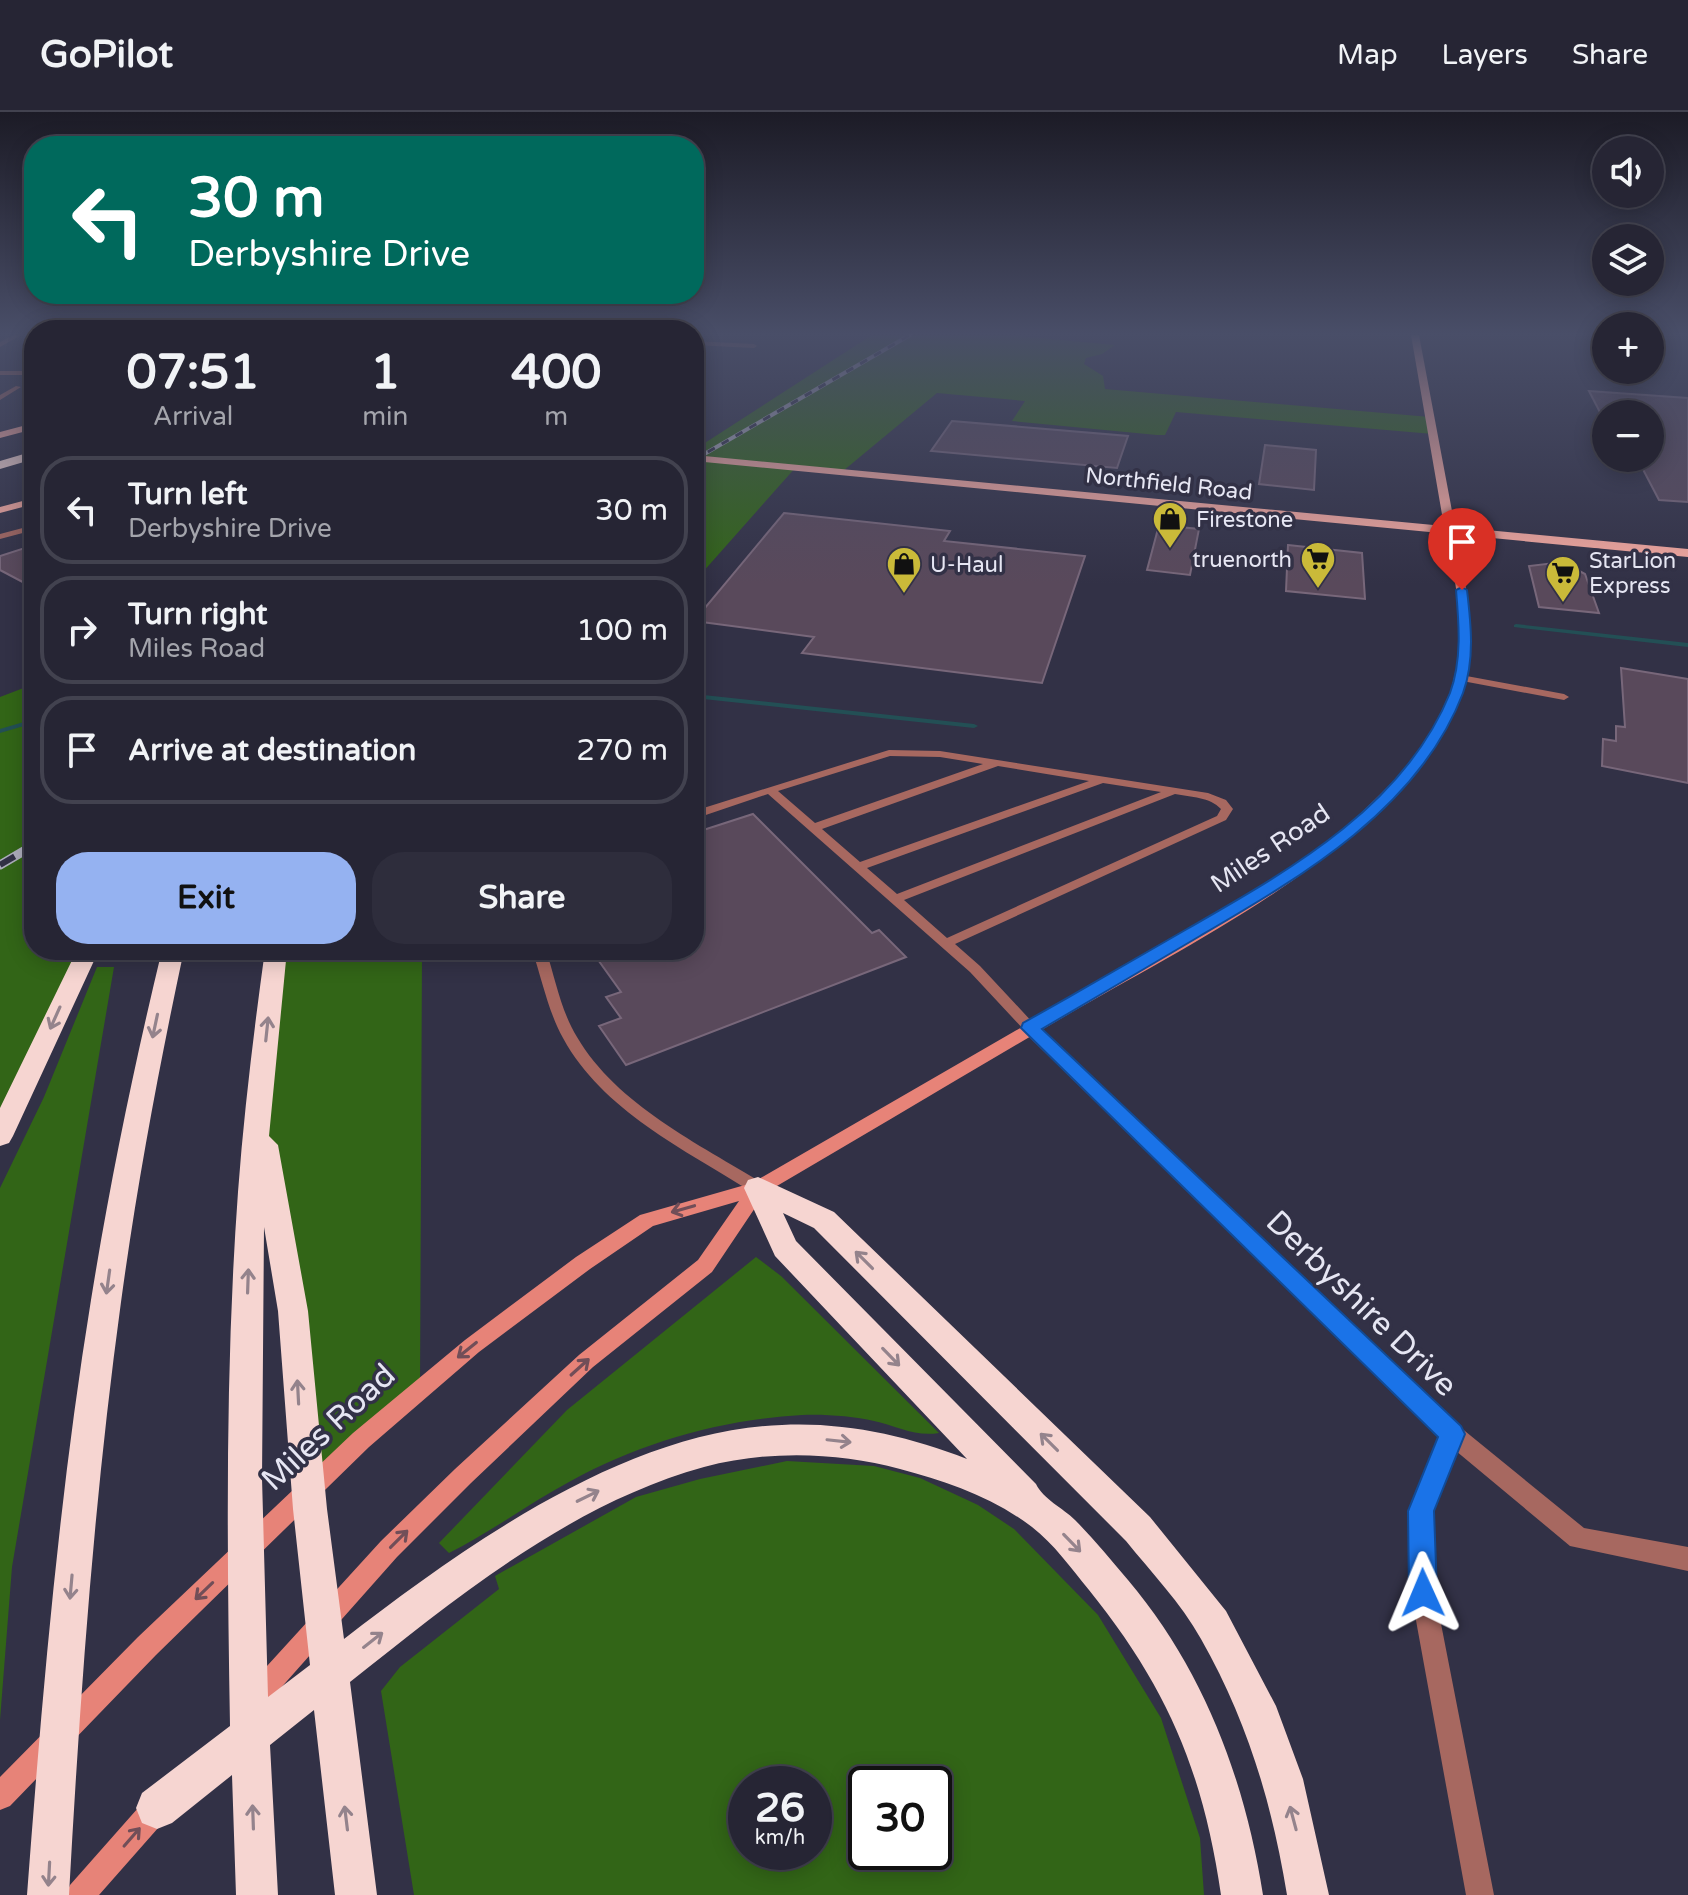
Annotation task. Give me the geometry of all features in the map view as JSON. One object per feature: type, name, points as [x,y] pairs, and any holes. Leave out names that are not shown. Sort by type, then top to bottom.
[{"type":"highway","points":[[0,465],[24,458]]},
{"type":"highway","points":[[0,479],[24,473]]},
{"type":"highway","points":[[0,1136],[83,960]]},
{"type":"highway","points":[[48,1895],[78,1509],[125,1167],[171,960]]},
{"type":"highway","points":[[257,1895],[246,1627],[246,1359],[258,1107],[275,960]]},
{"type":"highway","points":[[258,1107],[293,1311],[311,1523],[356,1895]]},
{"type":"highway","points":[[758,1188],[785,1248],[1108,1583],[1141,1624],[1171,1671],[1217,1773],[1233,1833],[1242,1895]]},
{"type":"highway","points":[[758,1188],[824,1220],[1138,1529],[1185,1585],[1221,1638],[1262,1720],[1283,1779],[1308,1895]]},
{"type":"highway","points":[[157,1808],[462,1571],[567,1506],[652,1467],[700,1453],[787,1438],[873,1445],[917,1456],[957,1471],[1040,1512]]},
{"type":"main road","name":"Miles Road","points":[[0,1796],[147,1646],[351,1450],[472,1346],[647,1220],[758,1188],[1266,892],[1353,829],[1393,791],[1425,751],[1449,711],[1461,678],[1466,622],[1430,418]]},
{"type":"main road","points":[[11,420],[24,422]]},
{"type":"main road","points":[[0,435],[24,427]]},
{"type":"main road","name":"Northfield Road","points":[[704,459],[1688,553]]},
{"type":"main road","points":[[0,510],[24,504]]},
{"type":"main road","name":"Miles Road","points":[[80,1895],[309,1637],[442,1497],[586,1361],[705,1266],[758,1188]]},
{"type":"street","name":"Derbyshire Drive","points":[[1030,1028],[1452,1434],[1578,1538],[1688,1559]]},
{"type":"street","points":[[1452,1434],[1421,1511],[1423,1593],[1480,1895]]},
{"type":"lane","points":[[0,537],[24,530]]},
{"type":"lane","points":[[1461,678],[1564,697]]},
{"type":"lane","points":[[704,812],[889,753],[940,754],[1208,796],[1222,802],[1227,809],[1222,818],[946,943]]},
{"type":"lane","points":[[813,828],[997,763]]},
{"type":"lane","points":[[859,867],[1103,780]]},
{"type":"lane","points":[[770,790],[975,969],[1030,1028]]},
{"type":"lane","points":[[896,899],[1174,791]]},
{"type":"lane","points":[[543,960],[570,1038],[603,1080],[656,1122],[758,1188]]},
{"type":"green space","points":[[743,418],[907,418],[843,471],[796,467],[704,571],[704,444]]},
{"type":"green space","points":[[1014,418],[1173,418],[1165,435],[1012,421]]},
{"type":"green space","points":[[1249,418],[1430,418],[1433,434]]},
{"type":"green space","points":[[24,688],[24,960],[83,960],[0,1136],[0,697]]},
{"type":"green space","points":[[275,960],[422,960],[420,1388],[310,1489],[258,1107]]},
{"type":"green space","points":[[97,967],[114,967],[12,1567],[0,1720],[0,1188],[44,1097]]},
{"type":"green space","points":[[756,1257],[781,1276],[939,1433],[922,1434],[866,1419],[820,1415],[771,1418],[711,1428],[653,1445],[597,1468],[449,1553],[439,1543],[567,1410]]},
{"type":"green space","points":[[787,1461],[874,1466],[920,1478],[978,1505],[1014,1529],[1098,1615],[1161,1718],[1200,1838],[1204,1895],[414,1895],[381,1691],[400,1667],[499,1589],[495,1576],[636,1497],[700,1479]]},
{"type":"building","points":[[1664,418],[1688,418],[1688,502],[1659,500],[1644,472],[1664,472]]},
{"type":"building","points":[[952,421],[1128,436],[1117,468],[931,451]]},
{"type":"building","points":[[1265,445],[1316,450],[1314,490],[1259,484]]},
{"type":"building","points":[[784,513],[950,531],[944,541],[1085,556],[1042,683],[802,653],[814,637],[704,622],[704,609]]},
{"type":"building","points":[[1159,525],[1199,529],[1190,575],[1147,570]]},
{"type":"building","points":[[1288,545],[1362,553],[1365,599],[1286,591]]},
{"type":"building","points":[[24,548],[24,583],[0,570],[0,556]]},
{"type":"building","points":[[1563,562],[1585,574],[1599,613],[1539,607],[1529,566]]},
{"type":"building","points":[[1621,668],[1688,679],[1688,783],[1602,766],[1603,739],[1616,741],[1616,726],[1625,727]]},
{"type":"building","points":[[753,814],[872,933],[879,930],[906,957],[626,1065],[599,1026],[621,1018],[606,997],[621,992],[598,960],[704,960],[704,830]]},
{"type":"waterway","points":[[1516,626],[1688,645]]},
{"type":"waterway","points":[[704,697],[974,726]]},
{"type":"waterway","points":[[0,731],[24,724]]},
{"type":"railway","points":[[704,454],[766,418]]},
{"type":"railway","points":[[0,865],[24,851]]},
{"type":"place","name":"Firestone","points":[[1170,550]]},
{"type":"place","name":"truenorth","points":[[1318,590]]},
{"type":"place","name":"U-Haul","points":[[904,595]]},
{"type":"place","name":"StarLion Express","points":[[1563,604]]},
{"type":"route","points":[[1423,1593],[1421,1511],[1452,1434],[1030,1028],[1294,874],[1353,829],[1393,791],[1439,730],[1457,690],[1463,672],[1466,639],[1462,590]]}]
